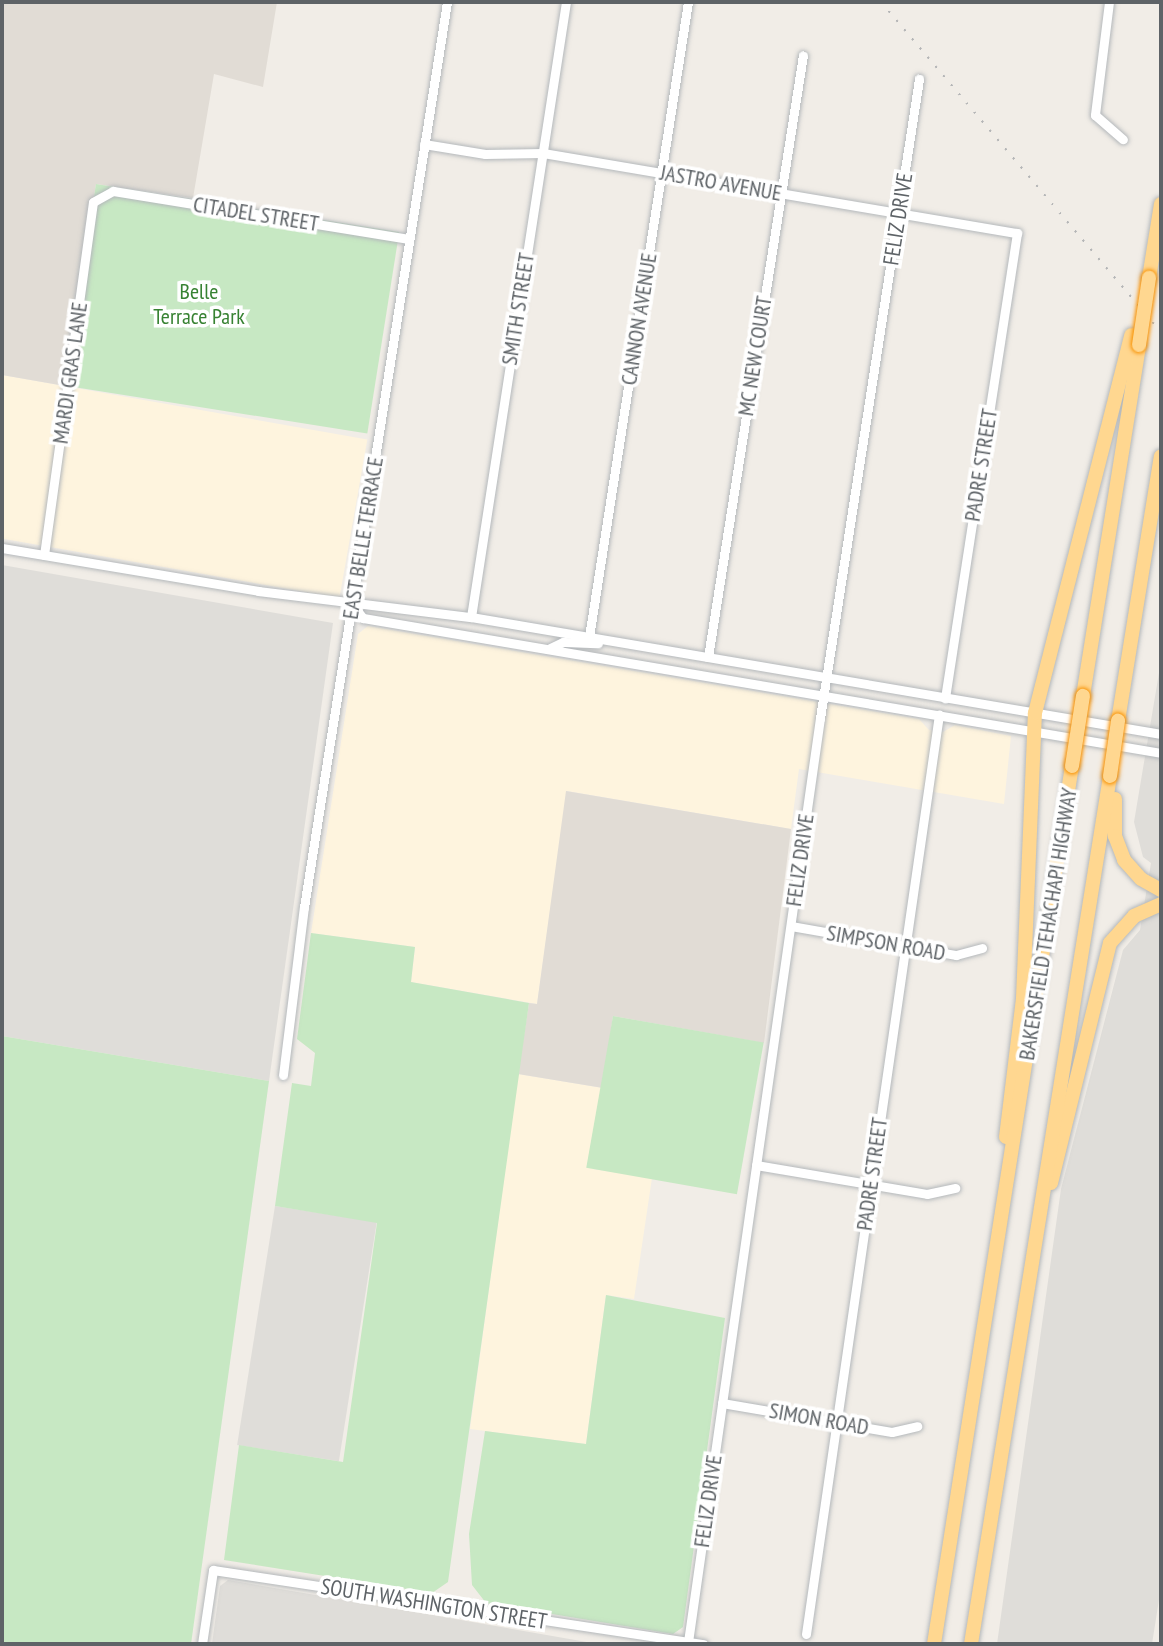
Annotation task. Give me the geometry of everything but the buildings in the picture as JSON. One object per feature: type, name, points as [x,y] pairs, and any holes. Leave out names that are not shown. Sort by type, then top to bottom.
[{"type":"highway","points":[[1007,1196],[1003,1158],[1023,998],[1035,713],[1135,340],[1161,204]]},
{"type":"highway","name":"BAKERSFIELD TEHACHAPI HIGHWAY","points":[[934,1644],[1007,1196],[1135,340]]},
{"type":"highway","points":[[1161,456],[1118,721],[1113,776],[1119,848],[1132,870],[1161,890]]},
{"type":"highway","name":"BAKERSFIELD TEHACHAPI HIGHWAY","points":[[971,1644],[1113,776]]},
{"type":"highway","points":[[1041,1205],[1056,1172],[1110,943],[1134,916],[1161,904]]},
{"type":"street","name":"EAST BELLE TERRACE","points":[[283,1075],[352,604],[447,2]]},
{"type":"street","name":"SMITH STREET","points":[[471,617],[566,2]]},
{"type":"street","name":"CANNON AVENUE","points":[[589,637],[688,2]]},
{"type":"street","points":[[1109,2],[1095,115],[1109,132],[1123,139]]},
{"type":"street","name":"MC NEW COURT","points":[[708,657],[803,55]]},
{"type":"street","name":"FELIZ DRIVE","points":[[688,1642],[826,677],[919,79]]},
{"type":"street","name":"JASTRO AVENUE","points":[[424,144],[485,154],[543,153],[1017,233]]},
{"type":"street","name":"CITADEL STREET","points":[[103,195],[124,193],[409,239]]},
{"type":"street","name":"MARDI GRAS LANE","points":[[44,555],[93,202],[103,195]]},
{"type":"street","name":"PADRE STREET","points":[[945,698],[1017,233]]},
{"type":"street","points":[[2,548],[352,604],[369,601],[471,617],[1161,734]]},
{"type":"street","points":[[352,604],[363,618],[1161,753]]},
{"type":"street","points":[[550,648],[563,642],[633,644]]},
{"type":"street","name":"PADRE STREET","points":[[806,1634],[939,715]]},
{"type":"street","name":"SIMPSON ROAD","points":[[791,926],[956,955],[982,948]]},
{"type":"street","points":[[756,1165],[927,1194],[955,1188]]},
{"type":"street","name":"SIMON ROAD","points":[[722,1403],[892,1432],[917,1426]]},
{"type":"street","name":"SOUTH WASHINGTON STREET","points":[[202,1644],[213,1570],[703,1644]]},
{"type":"shaded area","points":[[2,2],[277,2],[263,87],[214,74],[193,198],[96,184],[65,386],[2,375]]},
{"type":"shaded area","points":[[2,375],[367,439],[339,598],[2,538]]},
{"type":"shaded area","points":[[2,565],[333,623],[269,1081],[2,1036]]},
{"type":"shaded area","points":[[368,626],[919,719],[929,730],[943,732],[955,725],[1011,736],[1004,804],[799,769],[791,829],[567,791],[537,1004],[411,982],[415,947],[311,933],[358,634]]},
{"type":"shaded area","points":[[1161,661],[1161,1587],[1152,1644],[997,1644],[1061,1189],[1123,950],[1140,930],[1151,863],[1143,857],[1134,822]]},
{"type":"shaded area","points":[[566,791],[791,829],[764,1043],[613,1016],[603,1088],[518,1074],[529,1003],[537,1004]]},
{"type":"shaded area","points":[[518,1074],[603,1088],[593,1169],[652,1178],[634,1299],[606,1295],[586,1444],[470,1429]]},
{"type":"shaded area","points":[[275,1206],[377,1222],[339,1461],[237,1445]]},
{"type":"shaded area","points":[[228,1580],[598,1644],[212,1644],[220,1586]]},
{"type":"green space","name":"Belle Terrace Park","points":[[96,184],[399,232],[367,434],[64,385]]},
{"type":"green space","points":[[311,933],[415,947],[411,982],[529,1003],[448,1582],[432,1593],[224,1560],[239,1445],[343,1462],[377,1223],[275,1206],[292,1083],[311,1086],[315,1053],[297,1039]]},
{"type":"green space","points":[[613,1016],[764,1043],[737,1194],[586,1168]]},
{"type":"green space","points":[[2,1036],[269,1081],[191,1644],[2,1644]]},
{"type":"green space","points":[[606,1295],[725,1318],[683,1627],[673,1634],[486,1603],[472,1585],[469,1534],[485,1431],[586,1444]]},
{"type":"railway","points":[[881,2],[1161,332]]}]
